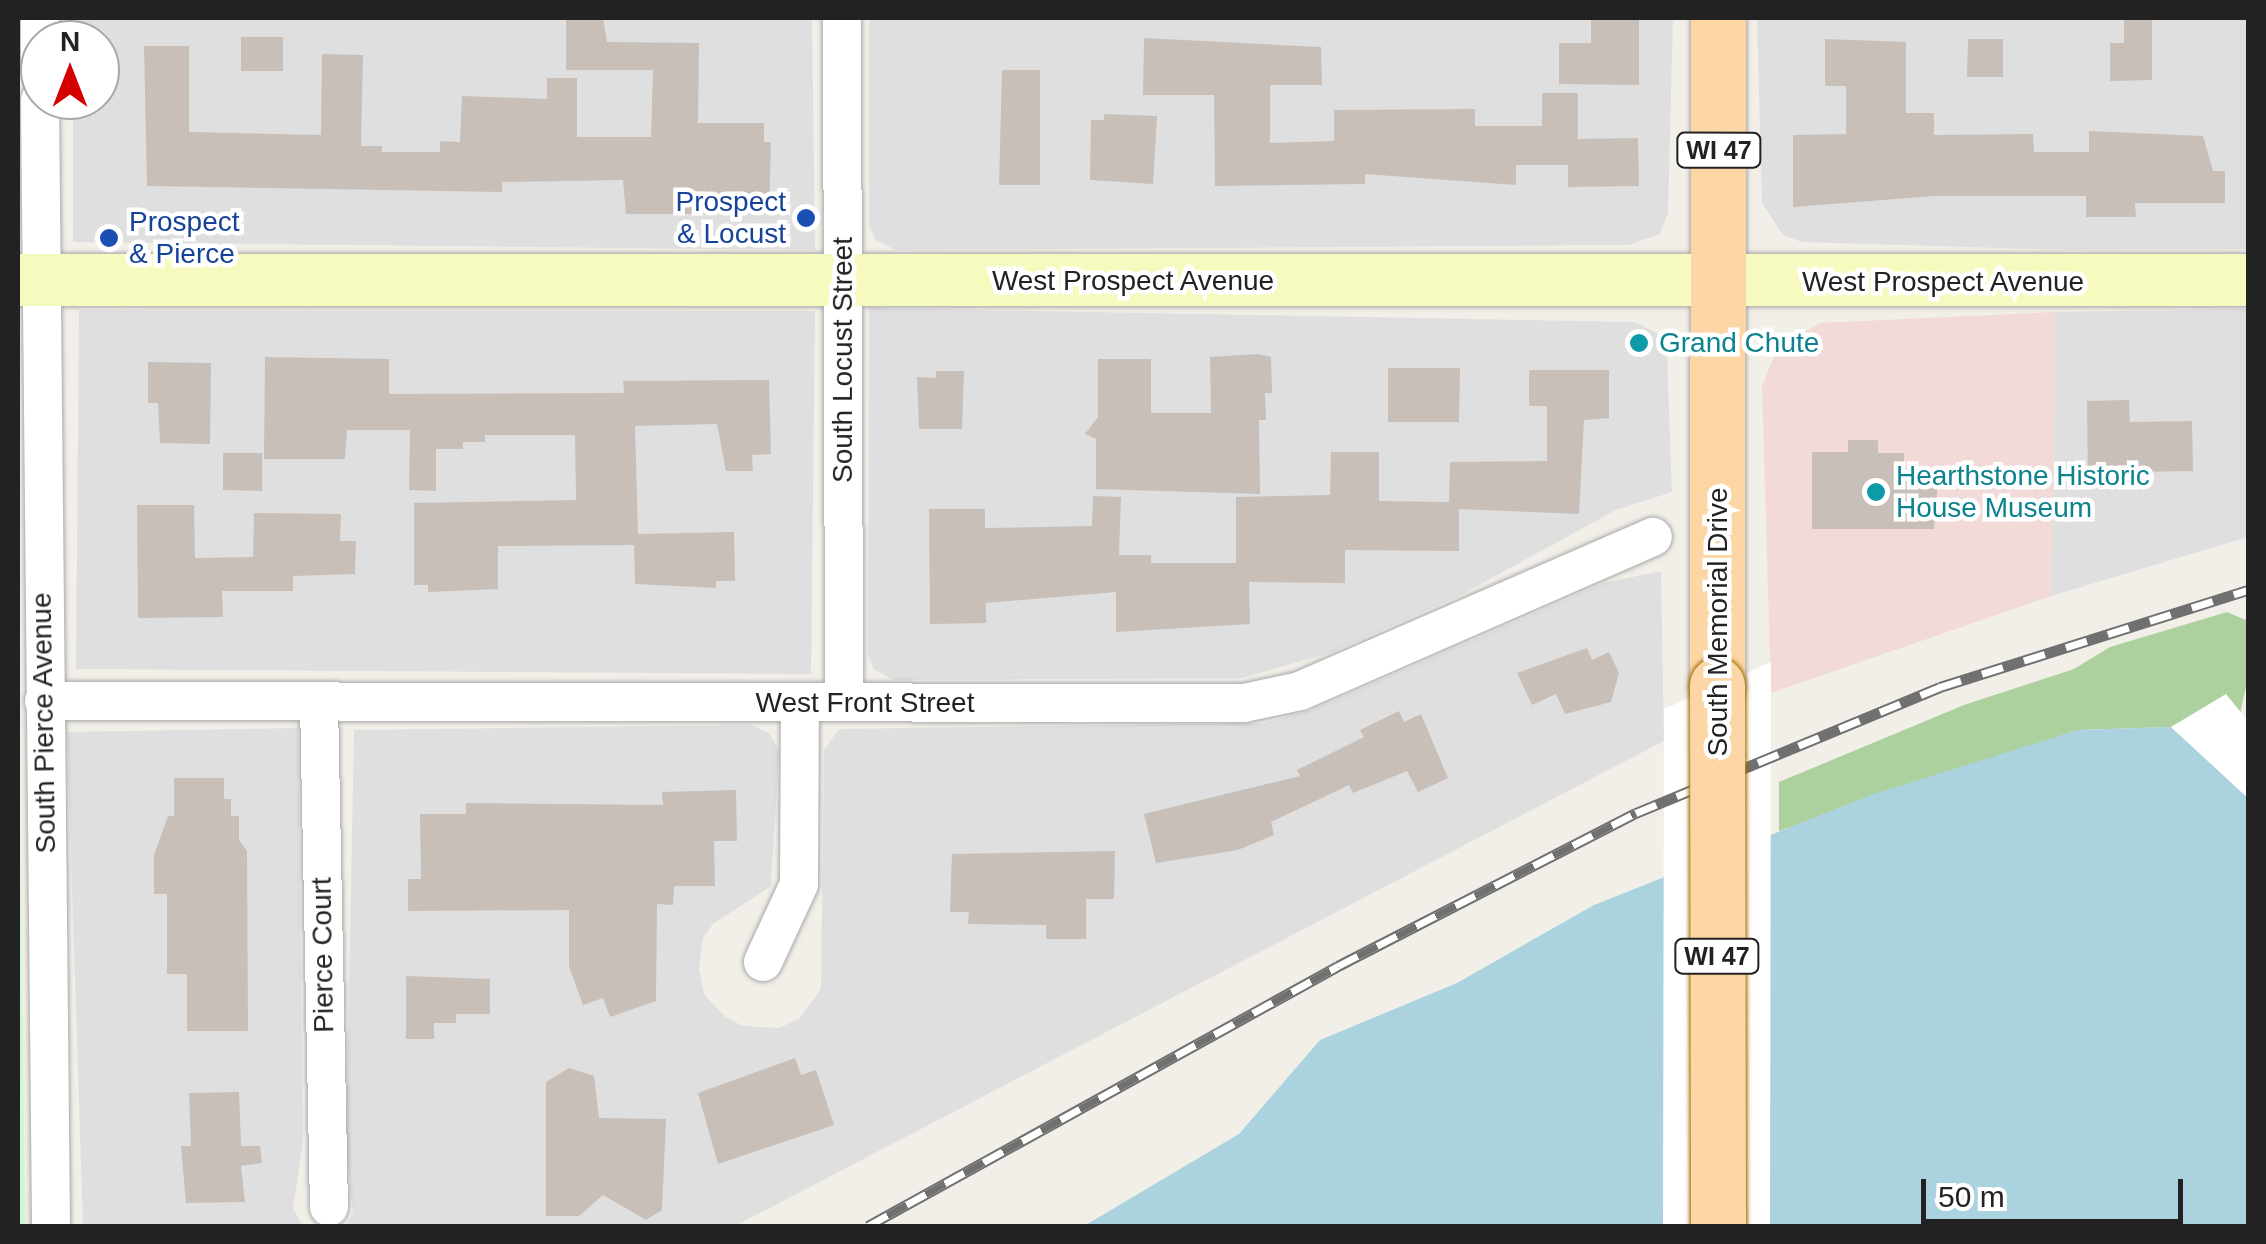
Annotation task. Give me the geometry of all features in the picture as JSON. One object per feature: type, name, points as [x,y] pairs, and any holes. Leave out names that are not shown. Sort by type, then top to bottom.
[{"type":"main road","name":"South Memorial Drive","points":[[1718,18],[1718,1226]]},
{"type":"main road","name":"West Prospect Avenue","points":[[30,280],[2248,280]]},
{"type":"street","name":"South Locust Street","points":[[842,18],[844,702]]},
{"type":"street","name":"South Pierce Avenue","points":[[39,120],[30,280],[44,701],[51,1226]]},
{"type":"street","name":"West Front Street","points":[[44,701],[1274,700],[1653,537]]},
{"type":"street","name":"Pierce Court","points":[[318,702],[329,1207]]},
{"type":"street","points":[[762,962],[799,884],[800,702]]},
{"type":"shaded area","points":[[812,18],[815,250],[73,242],[73,120],[120,120],[120,20],[73,20]]},
{"type":"shaded area","points":[[869,18],[1673,18],[1668,213],[1660,234],[1629,245],[896,250],[876,240],[869,226]]},
{"type":"shaded area","points":[[1757,18],[2248,18],[2248,249],[2070,250],[1802,242],[1783,235],[1762,203]]},
{"type":"shaded area","points":[[869,308],[1636,322],[1663,337],[1667,354],[1672,492],[1616,510],[1459,596],[1330,653],[1242,678],[893,680],[874,669],[868,655]]},
{"type":"shaded area","points":[[2248,309],[2248,537],[2051,596],[2056,312]]},
{"type":"shaded area","points":[[79,310],[815,311],[811,674],[76,669]]},
{"type":"shaded area","points":[[2056,312],[2051,596],[1771,693],[1762,386],[1777,349],[1819,323]]},
{"type":"shaded area","points":[[1661,571],[1664,741],[735,1226],[346,1226],[353,1213],[346,1146],[354,730],[751,725],[769,733],[779,750],[771,886],[713,924],[703,938],[699,969],[704,994],[725,1017],[743,1026],[779,1028],[799,1019],[821,989],[824,750],[839,729],[1265,723],[1312,710],[1604,583]]},
{"type":"shaded area","points":[[298,728],[303,1142],[293,1209],[303,1226],[83,1226],[67,732]]},
{"type":"green space","points":[[2227,612],[2248,621],[2248,678],[2229,763],[2171,727],[2078,730],[1779,831],[1779,782],[1964,705],[2074,669],[2110,647]]},
{"type":"green space","points":[[18,641],[25,1226],[18,1226]]},
{"type":"water","points":[[2171,727],[2248,798],[2248,1226],[1084,1226],[1239,1134],[1320,1040],[1457,983],[1594,905],[1871,795],[2078,730]]},
{"type":"pier","points":[[1771,662],[1770,1226],[1663,1226],[1664,709]]},
{"type":"pier","points":[[2226,694],[2248,721],[2248,798],[2171,727]]},
{"type":"building","points":[[566,18],[603,18],[607,42],[699,43],[698,123],[764,123],[764,142],[771,142],[769,214],[626,214],[623,180],[502,182],[502,192],[147,186],[144,46],[189,46],[189,132],[321,135],[322,54],[363,55],[361,146],[382,146],[382,152],[440,152],[440,141],[460,142],[462,96],[547,99],[547,78],[577,78],[577,137],[651,137],[653,70],[566,70]]},
{"type":"building","points":[[1591,18],[1639,18],[1639,85],[1559,84],[1559,43],[1591,43]]},
{"type":"building","points":[[2124,18],[2152,18],[2152,80],[2110,81],[2110,43],[2124,43]]},
{"type":"building","points":[[241,37],[283,37],[283,71],[241,71]]},
{"type":"building","points":[[1144,38],[1321,47],[1322,85],[1270,85],[1270,143],[1334,141],[1334,110],[1475,109],[1475,126],[1542,126],[1542,93],[1578,93],[1578,139],[1638,138],[1639,186],[1568,187],[1568,165],[1516,165],[1516,185],[1365,174],[1365,184],[1215,186],[1214,95],[1143,95]]},
{"type":"building","points":[[1825,39],[1906,42],[1906,113],[1934,113],[1934,135],[2033,134],[2034,152],[2089,152],[2089,131],[2203,136],[2213,171],[2225,171],[2225,203],[2135,203],[2136,217],[2086,217],[2086,196],[1934,196],[1793,207],[1793,135],[1846,134],[1846,86],[1825,86]]},
{"type":"building","points":[[1968,39],[2003,39],[2003,77],[1967,77]]},
{"type":"building","points":[[1002,70],[1040,70],[1040,185],[999,185]]},
{"type":"building","points":[[1104,114],[1157,116],[1153,184],[1090,180],[1091,120],[1104,120]]},
{"type":"building","points":[[265,357],[389,359],[389,394],[624,393],[623,381],[769,380],[771,454],[752,455],[753,471],[726,471],[717,424],[635,426],[638,534],[734,532],[735,581],[716,581],[716,588],[635,584],[634,545],[498,546],[498,589],[428,592],[428,585],[414,585],[414,503],[576,500],[575,435],[485,435],[485,442],[463,442],[463,449],[436,449],[436,491],[409,490],[410,430],[347,430],[345,459],[264,459]]},
{"type":"building","points":[[1210,357],[1271,357],[1272,393],[1265,393],[1266,420],[1259,420],[1260,494],[1096,489],[1096,439],[1085,434],[1098,417],[1098,359],[1151,359],[1151,413],[1211,413]]},
{"type":"building","points":[[148,362],[211,363],[210,444],[160,443],[158,403],[148,403]]},
{"type":"building","points":[[1388,368],[1460,368],[1459,422],[1388,422]]},
{"type":"building","points":[[1529,370],[1609,370],[1609,418],[1584,420],[1579,514],[1459,509],[1459,551],[1345,550],[1345,583],[1249,582],[1250,624],[1116,632],[1116,592],[986,603],[986,623],[930,624],[929,509],[985,509],[985,528],[1092,526],[1093,496],[1121,497],[1119,555],[1151,555],[1151,563],[1236,563],[1236,497],[1330,495],[1331,452],[1379,452],[1379,501],[1449,502],[1450,462],[1547,461],[1547,406],[1529,406]]},
{"type":"building","points":[[936,371],[964,371],[962,429],[919,429],[917,377],[936,378]]},
{"type":"building","points":[[2129,400],[2130,422],[2192,421],[2193,471],[2130,472],[2130,488],[2088,488],[2087,401]]},
{"type":"building","name":"Hearthstone Historic House Museum","points":[[1848,440],[1878,440],[1878,453],[1904,453],[1904,468],[1939,468],[1934,529],[1812,529],[1812,452],[1848,452]]},
{"type":"building","points":[[223,453],[262,453],[262,491],[223,490]]},
{"type":"building","points":[[137,505],[194,505],[195,558],[253,557],[254,513],[341,514],[340,541],[356,541],[355,574],[293,576],[293,591],[222,591],[223,617],[138,618]]},
{"type":"building","points":[[1587,648],[1592,660],[1609,652],[1619,673],[1611,702],[1565,714],[1556,694],[1532,705],[1517,673]]},
{"type":"building","points":[[1399,711],[1404,722],[1421,714],[1448,778],[1418,792],[1407,771],[1353,793],[1349,785],[1271,822],[1274,835],[1238,850],[1156,863],[1144,814],[1300,776],[1297,770],[1364,737],[1360,730]]},
{"type":"building","points":[[174,778],[224,778],[224,799],[231,799],[231,816],[239,816],[239,840],[247,851],[248,1031],[187,1031],[187,974],[167,974],[167,894],[154,894],[154,855],[168,816],[174,816]]},
{"type":"building","points":[[736,790],[737,841],[714,841],[715,886],[674,886],[673,905],[657,904],[656,1001],[610,1017],[603,998],[583,1005],[569,967],[569,910],[408,911],[408,879],[421,879],[420,814],[466,814],[466,803],[663,805],[662,792]]},
{"type":"building","points":[[1115,851],[1114,899],[1086,899],[1086,939],[1046,939],[1046,925],[968,924],[969,912],[950,912],[952,854]]},
{"type":"building","points":[[406,976],[490,979],[490,1014],[456,1014],[456,1023],[434,1023],[434,1039],[406,1039]]},
{"type":"building","points":[[795,1058],[801,1075],[816,1070],[834,1125],[718,1164],[698,1093]]},
{"type":"building","points":[[569,1068],[594,1076],[599,1118],[666,1119],[662,1210],[646,1220],[603,1195],[579,1216],[546,1216],[546,1082]]},
{"type":"building","points":[[239,1092],[241,1146],[260,1146],[262,1163],[241,1166],[245,1202],[186,1203],[181,1146],[191,1146],[189,1093]]},
{"type":"railway","points":[[868,1226],[1338,966],[1636,813],[1940,687],[2248,590]]},
{"type":"place","name":"Prospect & Locust","points":[[806,218]]},
{"type":"place","name":"Prospect & Pierce","points":[[109,238]]},
{"type":"place","name":"Grand Chute","points":[[1639,343]]},
{"type":"place","name":"Hearthstone Historic House Museum","points":[[1876,492]]}]
